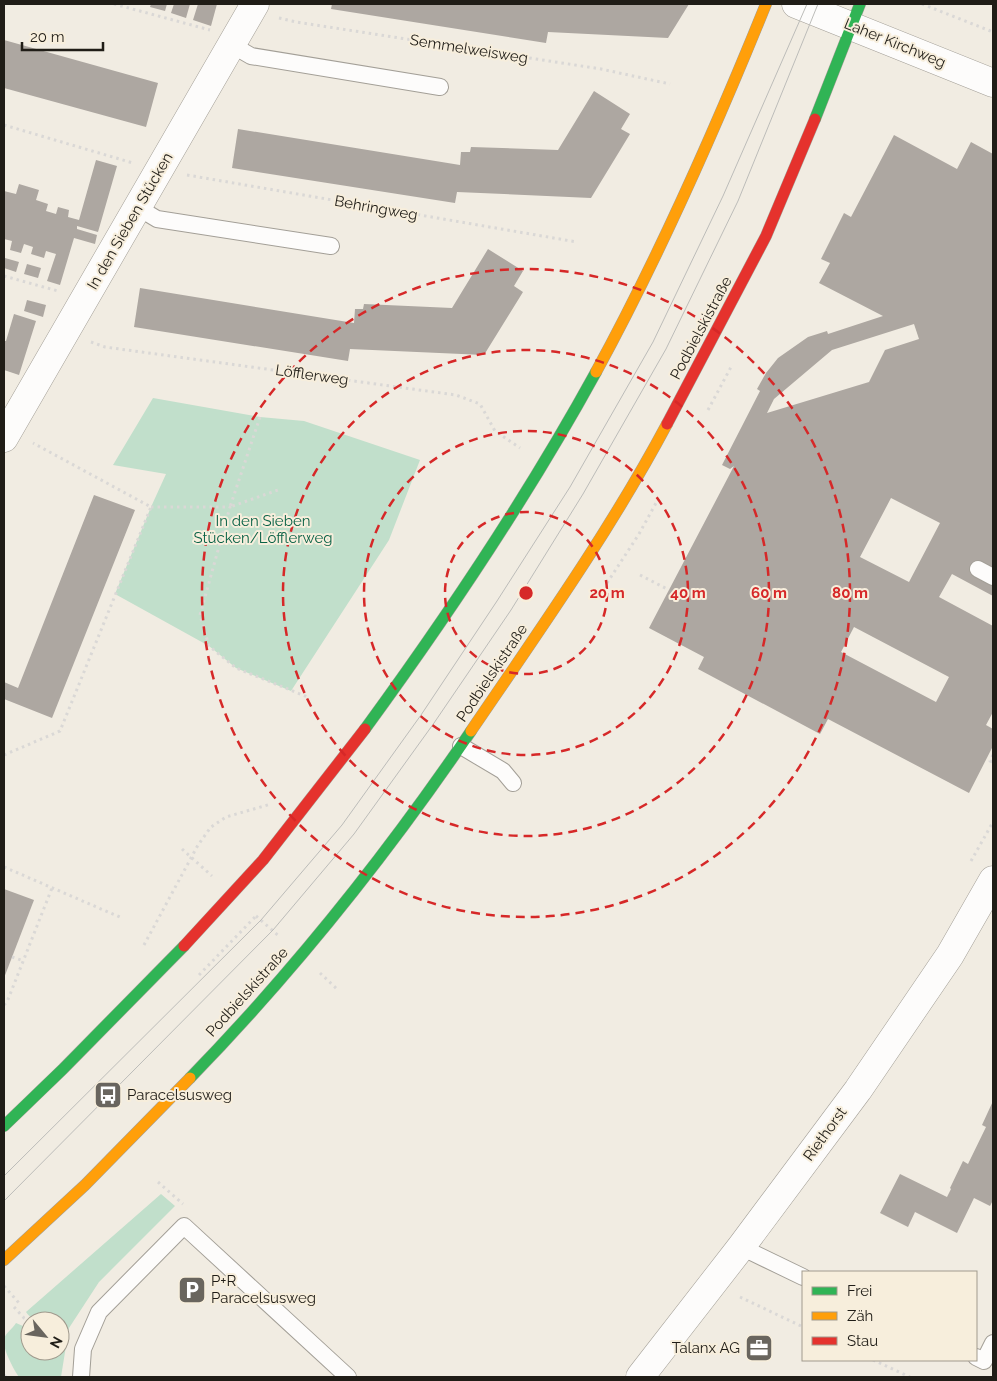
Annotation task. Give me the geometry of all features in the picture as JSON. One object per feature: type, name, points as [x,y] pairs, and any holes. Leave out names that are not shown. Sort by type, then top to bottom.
[{"type":"main road","points":[[4,1126],[57,1077],[232,895],[262,861],[390,697],[484,559],[540,471],[620,329],[720,117],[766,4]]},
{"type":"main road","name":"Podbielskistraße","points":[[4,1260],[85,1185],[205,1062],[287,970],[388,846],[461,746],[570,586],[649,458],[766,236],[856,15]]},
{"type":"street","name":"Laher Kirchweg","points":[[796,4],[856,15],[993,83]]},
{"type":"street","name":"In den Sieben Stücken","points":[[6,434],[234,41],[266,10]]},
{"type":"street","name":"Riethorst","points":[[640,1377],[741,1248],[858,1090],[950,955],[993,880]]},
{"type":"lane","points":[[234,41],[252,56],[440,87]]},
{"type":"lane","points":[[138,207],[158,219],[332,246]]},
{"type":"lane","points":[[978,569],[993,577]]},
{"type":"lane","points":[[461,746],[503,771],[514,783]]},
{"type":"lane","points":[[81,1377],[83,1349],[99,1312],[184,1226],[348,1377]]},
{"type":"lane","points":[[741,1248],[802,1277]]},
{"type":"lane","points":[[977,1358],[984,1361],[993,1343]]},
{"type":"path","points":[[114,4],[234,41]]},
{"type":"path","points":[[922,4],[993,32]]},
{"type":"path","name":"Semmelweisweg","points":[[266,10],[305,23],[601,70],[670,84]]},
{"type":"path","points":[[4,124],[159,170]]},
{"type":"path","name":"Behringweg","points":[[185,175],[577,242]]},
{"type":"path","points":[[4,276],[84,298]]},
{"type":"path","name":"Löfflerweg","points":[[89,341],[105,347],[456,395],[480,404],[495,431],[523,450]]},
{"type":"path","points":[[260,416],[230,507],[200,615],[209,646],[236,668],[310,698]]},
{"type":"path","points":[[6,434],[150,507],[230,507],[278,490]]},
{"type":"path","points":[[4,755],[60,731],[150,507]]},
{"type":"path","points":[[640,575],[669,590]]},
{"type":"path","points":[[993,754],[990,761],[993,762]]},
{"type":"path","points":[[143,946],[191,857],[211,827],[226,817],[274,803]]},
{"type":"path","points":[[182,849],[218,882]]},
{"type":"path","points":[[4,866],[122,918]]},
{"type":"path","points":[[4,1005],[24,961],[52,888]]},
{"type":"path","points":[[199,975],[258,917],[281,938]]},
{"type":"path","points":[[12,956],[24,961]]},
{"type":"path","points":[[317,970],[338,990]]},
{"type":"path","points":[[4,1286],[19,1303]]},
{"type":"path","points":[[740,1296],[802,1326]]},
{"type":"path","points":[[14,1307],[20,1314]]},
{"type":"path","points":[[876,1361],[910,1377]]},
{"type":"green space","name":"In den Sieben Stücken/Löfflerweg","points":[[153,398],[260,417],[304,421],[420,460],[389,540],[291,691],[236,668],[209,646],[115,594],[166,474],[113,465]]},
{"type":"green space","points":[[161,1194],[175,1206],[99,1282],[70,1326],[70,1311],[27,1311]]},
{"type":"green space","points":[[16,1323],[20,1325],[20,1361],[64,1361],[61,1377],[19,1377],[5,1348],[4,1339]]},
{"type":"building","points":[[151,4],[167,4],[165,11],[150,7]]},
{"type":"building","points":[[174,4],[190,4],[186,18],[171,13]]},
{"type":"building","points":[[198,4],[217,4],[211,26],[193,20]]},
{"type":"building","points":[[332,4],[689,4],[668,38],[548,32],[546,43],[331,9]]},
{"type":"building","points":[[4,40],[158,83],[146,127],[4,88]]},
{"type":"building","points":[[594,91],[630,114],[621,129],[630,134],[591,198],[457,192],[455,203],[232,168],[238,129],[460,165],[461,152],[470,152],[471,147],[558,150]]},
{"type":"building","points":[[894,135],[957,169],[971,142],[993,154],[993,596],[952,574],[939,597],[993,626],[993,712],[986,725],[993,729],[993,746],[969,793],[828,719],[820,734],[698,669],[704,657],[649,628],[734,466],[730,469],[722,465],[760,391],[757,389],[766,373],[778,358],[808,337],[827,331],[828,334],[883,316],[819,283],[830,263],[821,259],[844,213],[851,217]],"holes":[[[914,324],[919,339],[885,350],[869,382],[767,413],[774,399],[832,350]],[[891,498],[940,523],[909,582],[860,557]],[[854,627],[949,677],[936,702],[841,652]]]},
{"type":"building","points":[[96,160],[117,166],[98,232],[77,226],[77,229],[97,235],[95,244],[74,238],[60,285],[47,281],[56,254],[46,251],[44,258],[31,254],[33,247],[24,244],[21,253],[10,250],[12,241],[4,239],[4,191],[16,194],[19,184],[39,190],[36,200],[48,204],[46,211],[56,214],[58,207],[69,210],[68,217],[79,220]]},
{"type":"building","points":[[488,249],[523,271],[514,286],[523,292],[484,355],[350,349],[348,361],[134,327],[140,288],[354,323],[355,309],[363,309],[364,304],[452,308]]},
{"type":"building","points":[[5,258],[19,262],[16,272],[4,268]]},
{"type":"building","points":[[27,264],[41,268],[38,278],[24,274]]},
{"type":"building","points":[[27,300],[46,305],[43,317],[24,311]]},
{"type":"building","points":[[14,314],[36,321],[19,375],[4,370],[4,341],[6,341]]},
{"type":"building","points":[[94,495],[135,510],[52,718],[4,699],[4,682],[18,688]]},
{"type":"building","points":[[4,889],[34,900],[4,978]]},
{"type":"building","points":[[993,1101],[993,1200],[990,1206],[974,1198],[957,1233],[915,1212],[908,1227],[880,1213],[900,1174],[947,1197],[963,1161],[968,1164],[986,1127],[982,1125]]},
{"type":"tram line","points":[[4,1176],[261,920],[342,825],[421,715],[570,487],[653,342],[723,196],[807,4]]},
{"type":"tram line","points":[[4,1201],[273,930],[354,834],[434,723],[511,610],[583,494],[666,349],[738,201],[818,4]]},
{"type":"traffic: fast","points":[[815,119],[860,4]]},
{"type":"traffic: fast","points":[[365,729],[427,642],[486,554],[543,464],[596,372]]},
{"type":"traffic: fast","points":[[190,1078],[266,996],[338,910],[407,822],[471,731]]},
{"type":"traffic: fast","points":[[4,1126],[184,946]]},
{"type":"traffic: slow","points":[[596,372],[643,282],[686,191],[766,4]]},
{"type":"traffic: slow","points":[[471,731],[598,542],[667,424]]},
{"type":"traffic: slow","points":[[4,1260],[85,1185],[190,1078]]},
{"type":"traffic: jam","points":[[667,424],[766,236],[815,119]]},
{"type":"traffic: jam","points":[[184,946],[263,860],[365,729]]},
{"type":"place","name":"Paracelsusweg","points":[[108,1095]]},
{"type":"place","name":"P+R Paracelsusweg","points":[[192,1290]]},
{"type":"place","name":"Talanx AG","points":[[759,1348]]}]
